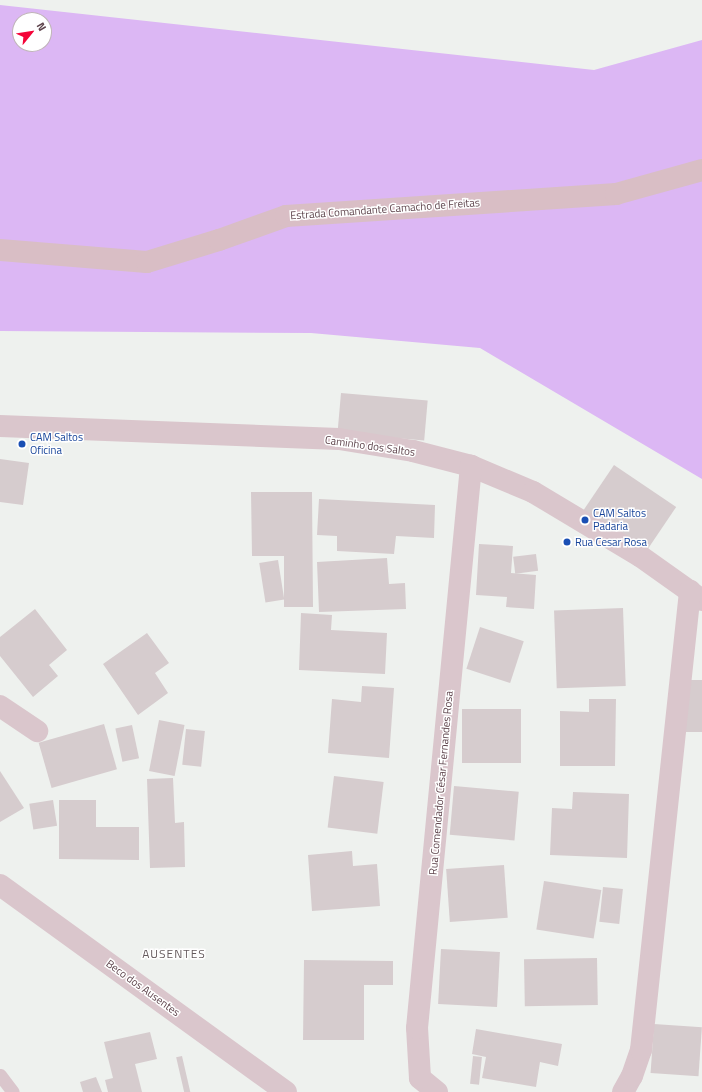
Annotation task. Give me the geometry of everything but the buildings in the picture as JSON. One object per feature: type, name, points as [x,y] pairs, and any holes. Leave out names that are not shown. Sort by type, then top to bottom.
[{"type":"main road","name":"Estrada Comandante Camacho de Freitas","points":[[0,250],[147,262],[219,240],[286,216],[616,194],[702,170]]},
{"type":"street","name":"Caminho dos Saltos","points":[[0,426],[339,439],[413,451],[471,466],[533,492],[640,556],[696,595]]},
{"type":"street","name":"Rua Comendador César Fernandes Rosa","points":[[437,1092],[420,1078],[417,1028],[471,466]]},
{"type":"street","points":[[623,1092],[632,1076],[641,1050],[696,595]]},
{"type":"street","points":[[0,706],[37,731]]},
{"type":"street","name":"Beco dos Ausentes","points":[[0,885],[286,1092]]},
{"type":"lane","points":[[0,1075],[13,1092]]},
{"type":"shaded area","points":[[0,5],[594,70],[702,40],[702,479],[480,348],[311,333],[0,331]]},
{"type":"place","name":"CAM Saltos Oficina","points":[[22,444]]},
{"type":"place","name":"CAM Saltos Padaria","points":[[585,520]]},
{"type":"place","name":"Rua Cesar Rosa","points":[[567,542]]},
{"type":"district","name":"AUSENTES","points":[[174,954]]}]
